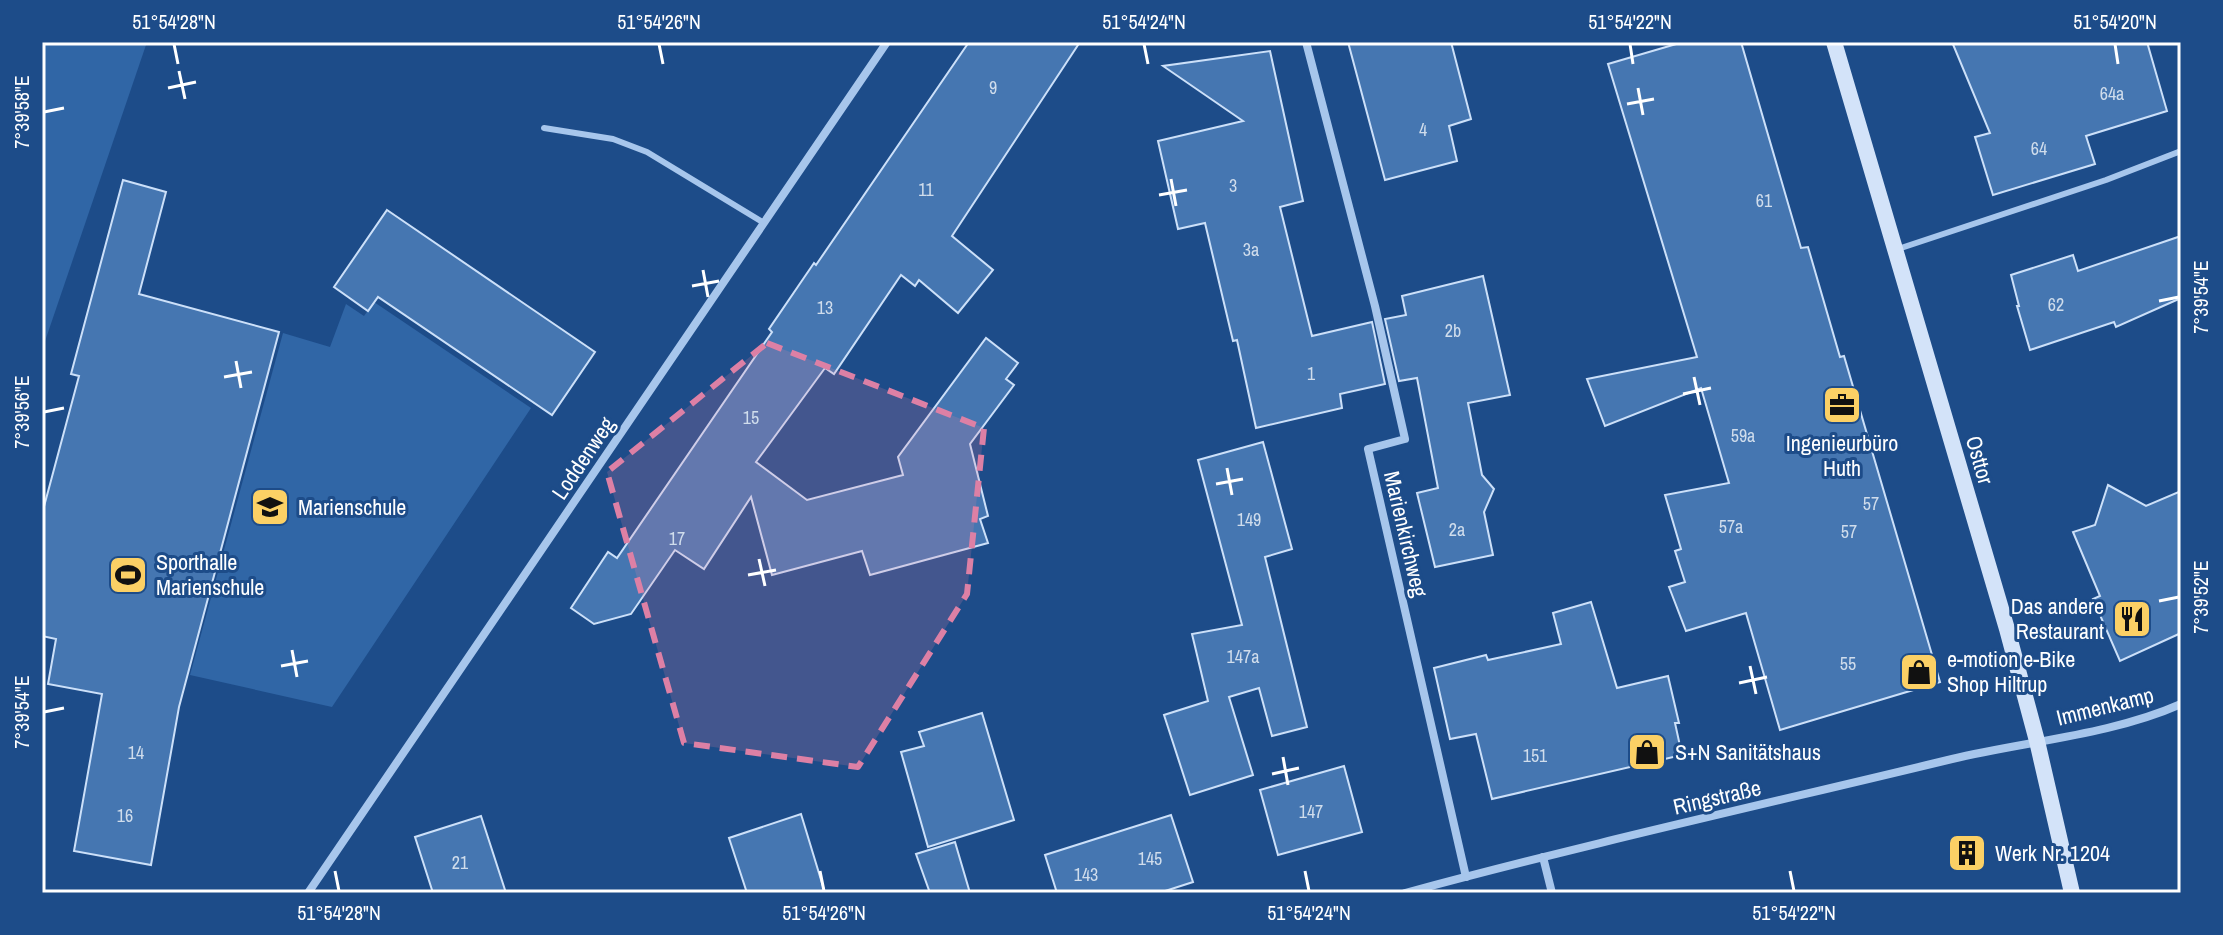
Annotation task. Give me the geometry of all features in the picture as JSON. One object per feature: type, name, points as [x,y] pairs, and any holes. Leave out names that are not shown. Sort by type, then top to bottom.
[{"type":"main road","name":"Osttor","points":[[1834,42],[2037,741],[2072,893]]},
{"type":"street","name":"Loddenweg","points":[[308,893],[887,42]]},
{"type":"street","name":"Marienkirchweg","points":[[1306,42],[1375,306],[1405,439],[1368,449],[1466,877]]},
{"type":"street","name":"Immenkamp","points":[[2037,741],[2148,719],[2181,704]]},
{"type":"street","name":"Ringstraße","points":[[1405,893],[1543,857],[2037,741]]},
{"type":"street","points":[[1543,857],[1552,893]]},
{"type":"lane","points":[[544,128],[613,139],[647,152],[764,223]]},
{"type":"lane","points":[[1895,250],[2106,180],[2181,151]]},
{"type":"highlighted area","points":[[767,343],[984,428],[967,594],[858,767],[684,743],[607,472]]},
{"type":"shaded area","points":[[42,42],[147,42],[42,350]]},
{"type":"shaded area","points":[[374,302],[531,408],[332,707],[190,675],[283,333],[330,347],[346,304],[364,316]]},
{"type":"building","points":[[969,42],[1080,42],[952,236],[993,270],[958,313],[919,280],[915,286],[901,275],[834,374],[825,368],[756,462],[807,500],[903,475],[898,457],[986,338],[1018,363],[1006,379],[1014,385],[970,444],[988,516],[980,519],[988,543],[870,575],[862,551],[772,575],[751,497],[704,569],[675,550],[631,614],[594,624],[571,608],[608,552],[617,558],[772,332],[769,329],[814,263],[816,265]]},
{"type":"building","points":[[1348,42],[1451,42],[1471,119],[1449,126],[1457,161],[1385,180]]},
{"type":"building","points":[[1683,42],[1741,42],[1801,248],[1808,247],[1840,357],[1844,356],[1940,682],[1780,730],[1746,613],[1686,631],[1669,587],[1685,582],[1675,551],[1681,549],[1665,495],[1729,483],[1701,388],[1605,426],[1587,379],[1697,357],[1608,64]]},
{"type":"building","points":[[1952,42],[2147,42],[2167,111],[2086,136],[2095,164],[1993,195],[1975,137],[1990,133]]},
{"type":"building","points":[[1270,51],[1303,201],[1280,207],[1312,336],[1372,322],[1385,384],[1340,394],[1342,408],[1256,428],[1237,340],[1233,341],[1205,223],[1178,229],[1158,141],[1243,121],[1163,66]]},
{"type":"building","points":[[123,180],[166,192],[139,294],[279,332],[179,707],[151,865],[74,851],[102,694],[48,684],[56,639],[42,636],[42,514],[79,376],[71,374]]},
{"type":"building","points":[[387,210],[595,352],[552,415],[378,297],[368,311],[334,287]]},
{"type":"building","points":[[2181,236],[2181,298],[2116,327],[2114,322],[2030,350],[2011,275],[2073,255],[2078,271]]},
{"type":"building","points":[[1483,276],[1510,395],[1468,403],[1482,475],[1494,489],[1484,512],[1493,555],[1435,567],[1417,493],[1438,488],[1417,378],[1399,381],[1385,319],[1406,315],[1402,296]]},
{"type":"building","points":[[1263,442],[1292,549],[1265,557],[1307,727],[1272,736],[1259,688],[1229,697],[1253,775],[1190,795],[1164,715],[1208,701],[1192,634],[1242,625],[1198,460]]},
{"type":"building","points":[[2108,485],[2146,506],[2181,491],[2181,633],[2120,661],[2093,599],[2100,596],[2073,532],[2095,525]]},
{"type":"building","points":[[1591,602],[1617,688],[1668,676],[1679,723],[1675,723],[1682,755],[1492,799],[1476,734],[1450,739],[1434,668],[1486,655],[1488,660],[1561,644],[1553,613]]},
{"type":"building","points":[[982,713],[1014,820],[928,847],[901,752],[924,746],[919,732]]},
{"type":"building","points":[[1344,766],[1362,832],[1278,855],[1260,790]]},
{"type":"building","points":[[801,814],[825,893],[747,893],[729,838]]},
{"type":"building","points":[[1171,815],[1193,882],[1159,893],[1057,893],[1045,855]]},
{"type":"building","points":[[481,816],[506,893],[433,893],[415,837]]},
{"type":"building","points":[[955,842],[970,893],[930,893],[916,854]]},
{"type":"place","name":"Ingenieurbüro Huth","points":[[1842,405]]},
{"type":"place","name":"Marienschule","points":[[270,507]]},
{"type":"place","name":"Sporthalle Marienschule","points":[[128,575]]},
{"type":"place","name":"Das andere Restaurant","points":[[2132,619]]},
{"type":"place","name":"e-motion e-Bike Shop Hiltrup","points":[[1919,672]]},
{"type":"place","name":"S+N Sanitätshaus","points":[[1647,752]]},
{"type":"place","name":"Werk Nr. 1204","points":[[1967,853]]}]
